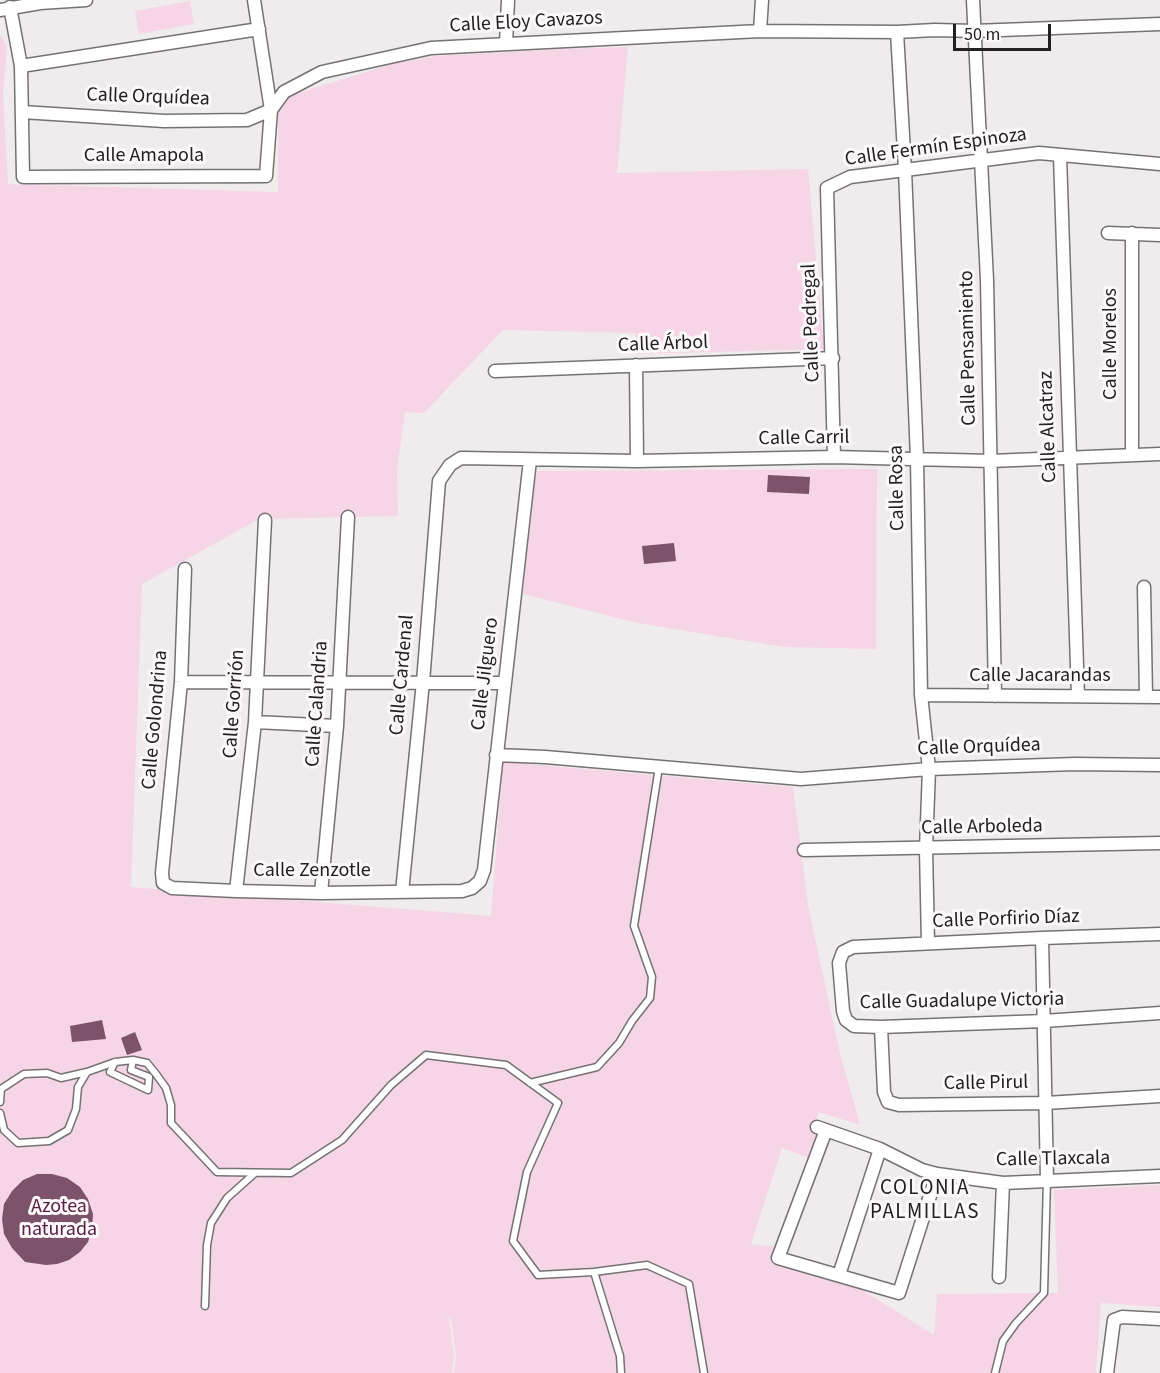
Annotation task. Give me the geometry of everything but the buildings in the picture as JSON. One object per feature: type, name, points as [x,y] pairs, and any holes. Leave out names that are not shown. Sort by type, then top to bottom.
[{"type":"street","points":[[22,112],[21,66],[5,9],[39,1],[86,0]]},
{"type":"street","points":[[254,0],[271,110]]},
{"type":"street","points":[[506,44],[508,0]]},
{"type":"street","points":[[760,31],[762,0]]},
{"type":"street","name":"Calle Pensamiento","points":[[973,0],[982,160],[995,696]]},
{"type":"street","name":"Calle Eloy Cavazos","points":[[271,110],[284,92],[322,72],[431,48],[760,31],[974,31],[1160,24]]},
{"type":"street","points":[[21,66],[259,29]]},
{"type":"street","name":"Calle Rosa","points":[[897,32],[917,458],[921,695],[929,769],[926,849],[928,943]]},
{"type":"street","name":"Calle Orquídea","points":[[22,112],[164,121],[247,120],[271,110]]},
{"type":"street","name":"Calle Amapola","points":[[22,112],[23,177],[266,176],[271,110]]},
{"type":"street","name":"Calle Fermín Espinoza","points":[[827,188],[850,177],[1039,153],[1160,164]]},
{"type":"street","name":"Calle Alcatraz","points":[[1060,156],[1078,696]]},
{"type":"street","name":"Calle Pedregal","points":[[827,188],[834,457]]},
{"type":"street","points":[[1108,233],[1160,235]]},
{"type":"street","name":"Calle Morelos","points":[[1132,233],[1132,454]]},
{"type":"street","name":"Calle Árbol","points":[[495,371],[833,358]]},
{"type":"street","points":[[636,365],[637,462]]},
{"type":"street","name":"Calle Carril","points":[[450,465],[461,458],[637,462],[834,457],[991,461],[1160,454]]},
{"type":"street","name":"Calle Jilguero","points":[[472,888],[480,881],[484,870],[530,460]]},
{"type":"street","name":"Calle Cardenal","points":[[402,892],[423,682],[439,481],[450,465]]},
{"type":"street","name":"Calle Calandria","points":[[321,893],[337,726],[348,516]]},
{"type":"street","name":"Calle Gorrión","points":[[236,891],[255,722],[265,520]]},
{"type":"street","name":"Calle Golondrina","points":[[162,873],[181,682],[185,569]]},
{"type":"street","points":[[1144,587],[1146,697]]},
{"type":"street","points":[[181,682],[505,683]]},
{"type":"street","name":"Calle Jacarandas","points":[[921,695],[1160,697]]},
{"type":"street","points":[[255,722],[337,726]]},
{"type":"street","points":[[496,755],[659,766]]},
{"type":"street","name":"Calle Orquídea","points":[[659,766],[801,779],[929,769],[1075,764],[1160,765]]},
{"type":"street","name":"Calle Arboleda","points":[[804,850],[1160,843]]},
{"type":"street","name":"Calle Zenzotle","points":[[162,873],[163,883],[172,888],[321,893],[462,891],[472,888]]},
{"type":"street","name":"Calle Porfirio Díaz","points":[[853,947],[1160,934]]},
{"type":"street","points":[[1042,938],[1047,1180]]},
{"type":"street","name":"Calle Guadalupe Victoria","points":[[853,947],[843,952],[839,963],[843,1011],[846,1020],[854,1026],[1044,1021],[1160,1013]]},
{"type":"street","name":"Calle Pirul","points":[[881,1027],[884,1092],[888,1102],[899,1105],[1046,1103],[1160,1096]]},
{"type":"street","name":"Calle Tlaxcala","points":[[839,1275],[778,1258],[821,1128],[880,1149],[922,1170],[937,1174],[1003,1183],[1160,1176]]},
{"type":"street","points":[[880,1149],[839,1275],[899,1293],[937,1174]]},
{"type":"street","points":[[999,1277],[1003,1183]]},
{"type":"street","points":[[1107,1373],[1114,1320],[1122,1317],[1160,1319]]},
{"type":"lane","points":[[530,1083],[597,1067],[619,1044],[632,1021],[650,998],[652,976],[634,926],[659,766]]},
{"type":"lane","points":[[0,1102],[1,1089],[24,1074],[47,1073],[62,1078],[115,1062],[134,1060],[147,1063],[166,1088],[171,1105],[171,1123],[217,1172],[291,1173],[342,1140],[392,1085],[426,1055],[507,1065],[558,1103],[527,1172],[513,1241],[538,1275],[594,1272],[647,1265],[689,1284],[704,1373]]},
{"type":"lane","points":[[115,1062],[111,1072],[148,1090],[149,1077],[131,1070],[134,1060]]},
{"type":"lane","points":[[0,1113],[4,1130],[18,1143],[49,1141],[68,1130],[76,1109],[78,1087],[87,1072]]},
{"type":"lane","points":[[205,1306],[207,1245],[211,1223],[227,1198],[255,1173]]},
{"type":"lane","points":[[995,1373],[1002,1341],[1044,1293],[1047,1180]]},
{"type":"lane","points":[[594,1272],[620,1356],[621,1373]]},
{"type":"green space","points":[[190,1],[194,24],[139,34],[135,11]]},
{"type":"green space","name":"Azotea naturada","points":[[0,34],[7,47],[3,93],[8,184],[278,192],[278,109],[289,96],[392,64],[434,56],[628,47],[617,173],[808,169],[824,349],[636,354],[635,333],[503,330],[424,413],[405,412],[397,469],[398,516],[259,519],[142,584],[131,887],[491,916],[503,762],[793,787],[808,905],[839,1049],[860,1125],[819,1112],[812,1131],[816,1133],[809,1158],[782,1148],[751,1244],[775,1247],[770,1261],[845,1279],[934,1335],[937,1294],[1058,1293],[1054,1190],[1160,1185],[1160,1307],[1101,1303],[1096,1373],[454,1373],[456,1356],[451,1319],[444,1316],[449,1319],[454,1356],[452,1373],[0,1373]]},
{"type":"green space","points":[[877,469],[876,649],[784,647],[637,623],[523,594],[534,471]]},
{"type":"district","name":"COLONIA PALMILLAS","points":[[925,1201]]}]
